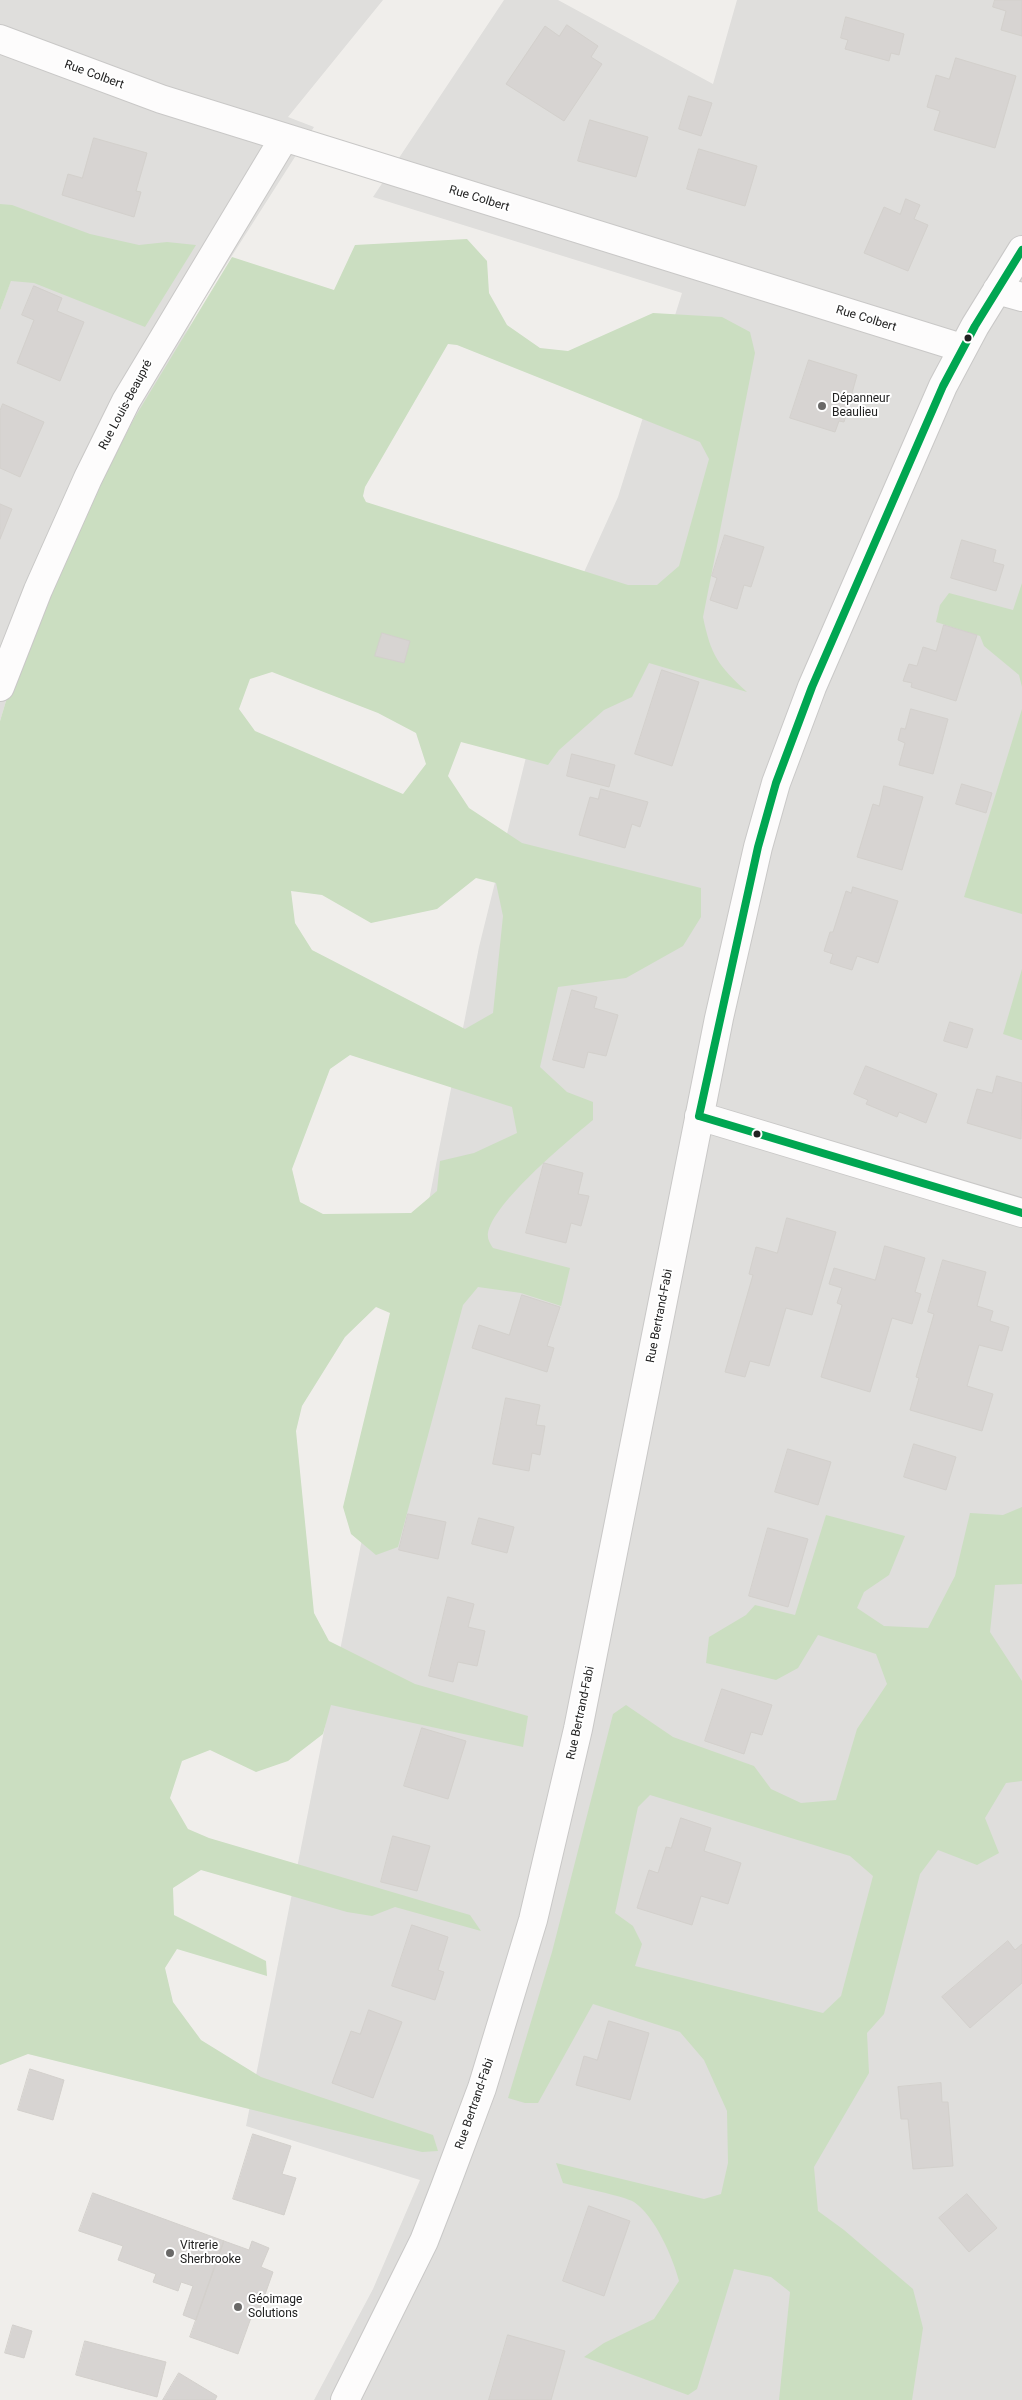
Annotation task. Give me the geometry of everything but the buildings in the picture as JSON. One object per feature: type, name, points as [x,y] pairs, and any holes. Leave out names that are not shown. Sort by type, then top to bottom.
[{"type":"street","name":"Rue Colbert","points":[[0,39],[161,100],[962,348]]},
{"type":"street","name":"Rue Louis-Beaupré","points":[[0,687],[68,521],[126,401],[284,138]]},
{"type":"street","name":"Rue Bertrand-Fabi","points":[[345,2400],[424,2241],[482,2088],[533,1920],[580,1720],[699,1116],[758,847],[776,783],[812,687],[865,563],[962,348],[1010,294],[1022,250]]},
{"type":"street","points":[[699,1116],[1022,1213]]},
{"type":"shaded area","points":[[0,0],[383,0],[288,117],[314,127],[198,309],[9,691],[0,721],[0,311],[26,238],[0,230]]},
{"type":"shaded area","points":[[504,0],[558,0],[713,84],[737,0],[1022,0],[1022,2400],[314,2400],[373,2289],[420,2180],[246,2126],[479,947],[557,632],[618,497],[682,293],[373,197]]},
{"type":"green space","points":[[0,204],[12,205],[90,234],[139,245],[167,242],[196,245],[145,327],[34,283],[11,281],[0,311]]},
{"type":"green space","points":[[467,239],[487,261],[489,293],[507,325],[540,348],[568,351],[653,313],[722,317],[750,332],[755,353],[703,617],[709,641],[717,659],[722,667],[747,692],[649,663],[632,697],[604,710],[559,750],[548,765],[461,742],[448,776],[469,808],[522,843],[701,888],[701,917],[683,946],[626,978],[558,987],[540,1067],[567,1092],[593,1102],[593,1120],[549,1158],[514,1192],[500,1209],[491,1225],[488,1237],[493,1248],[570,1268],[561,1306],[521,1293],[478,1287],[463,1305],[398,1547],[376,1555],[351,1534],[343,1507],[390,1313],[376,1307],[345,1337],[302,1406],[296,1431],[314,1613],[329,1641],[415,1684],[528,1716],[523,1747],[331,1705],[323,1734],[288,1761],[256,1772],[210,1750],[182,1761],[170,1798],[188,1829],[209,1838],[470,1915],[481,1931],[395,1907],[372,1916],[347,1912],[201,1870],[173,1888],[174,1915],[266,1961],[267,1976],[177,1949],[165,1968],[173,2002],[201,2040],[261,2077],[433,2135],[438,2151],[422,2152],[28,2054],[0,2065],[0,721],[9,691],[102,480],[135,417],[232,257],[334,290],[355,245]],"holes":[[[448,344],[457,345],[700,442],[709,459],[679,566],[657,585],[628,585],[366,502],[363,496],[365,487]],[[272,672],[378,713],[416,733],[426,764],[403,794],[255,731],[239,709],[250,679]],[[476,878],[496,883],[503,916],[493,1013],[465,1029],[312,950],[295,923],[291,891],[322,895],[371,923],[437,909]],[[350,1055],[512,1107],[517,1133],[474,1153],[440,1161],[437,1191],[411,1213],[323,1214],[300,1202],[292,1169],[330,1069]]]},
{"type":"green space","points":[[1022,583],[1022,687],[1019,675],[984,646],[980,636],[936,622],[940,605],[949,593],[1013,610]]},
{"type":"green space","points":[[1022,709],[1022,914],[964,897]]},
{"type":"green space","points":[[1022,969],[1022,1040],[1021,1040],[1003,1034]]},
{"type":"green space","points":[[1022,1507],[1022,1584],[995,1585],[990,1632],[1022,1681],[1022,1781],[1006,1783],[985,1818],[999,1853],[977,1865],[938,1850],[920,1874],[884,2014],[867,2033],[869,2073],[814,2167],[818,2211],[844,2230],[913,2289],[923,2328],[912,2400],[779,2400],[790,2292],[771,2277],[734,2269],[697,2389],[688,2395],[584,2357],[604,2343],[654,2319],[679,2281],[662,2238],[642,2208],[634,2202],[621,2197],[563,2183],[556,2163],[704,2199],[721,2194],[728,2163],[727,2111],[704,2060],[680,2032],[593,2004],[538,2103],[525,2103],[508,2098],[552,1952],[613,1714],[626,1705],[673,1737],[754,1766],[771,1789],[801,1803],[836,1800],[857,1729],[887,1684],[876,1654],[818,1635],[798,1668],[776,1680],[706,1663],[709,1637],[746,1615],[755,1605],[795,1615],[826,1515],[905,1536],[889,1575],[864,1592],[857,1608],[884,1626],[928,1628],[955,1576],[970,1513],[1003,1515]],"holes":[[[650,1795],[850,1856],[873,1876],[841,1996],[823,2013],[635,1966],[642,1944],[633,1926],[615,1913],[638,1807]]]},
{"type":"transit line","points":[[699,1116],[758,847],[776,783],[812,687],[943,386],[975,326],[1022,250]]},
{"type":"transit line","points":[[699,1116],[1022,1213]]},
{"type":"place","name":"Dépanneur Beaulieu","points":[[822,406]]},
{"type":"place","name":"Vitrerie Sherbrooke","points":[[170,2253]]},
{"type":"place","name":"Géoimage Solutions","points":[[238,2307]]}]
